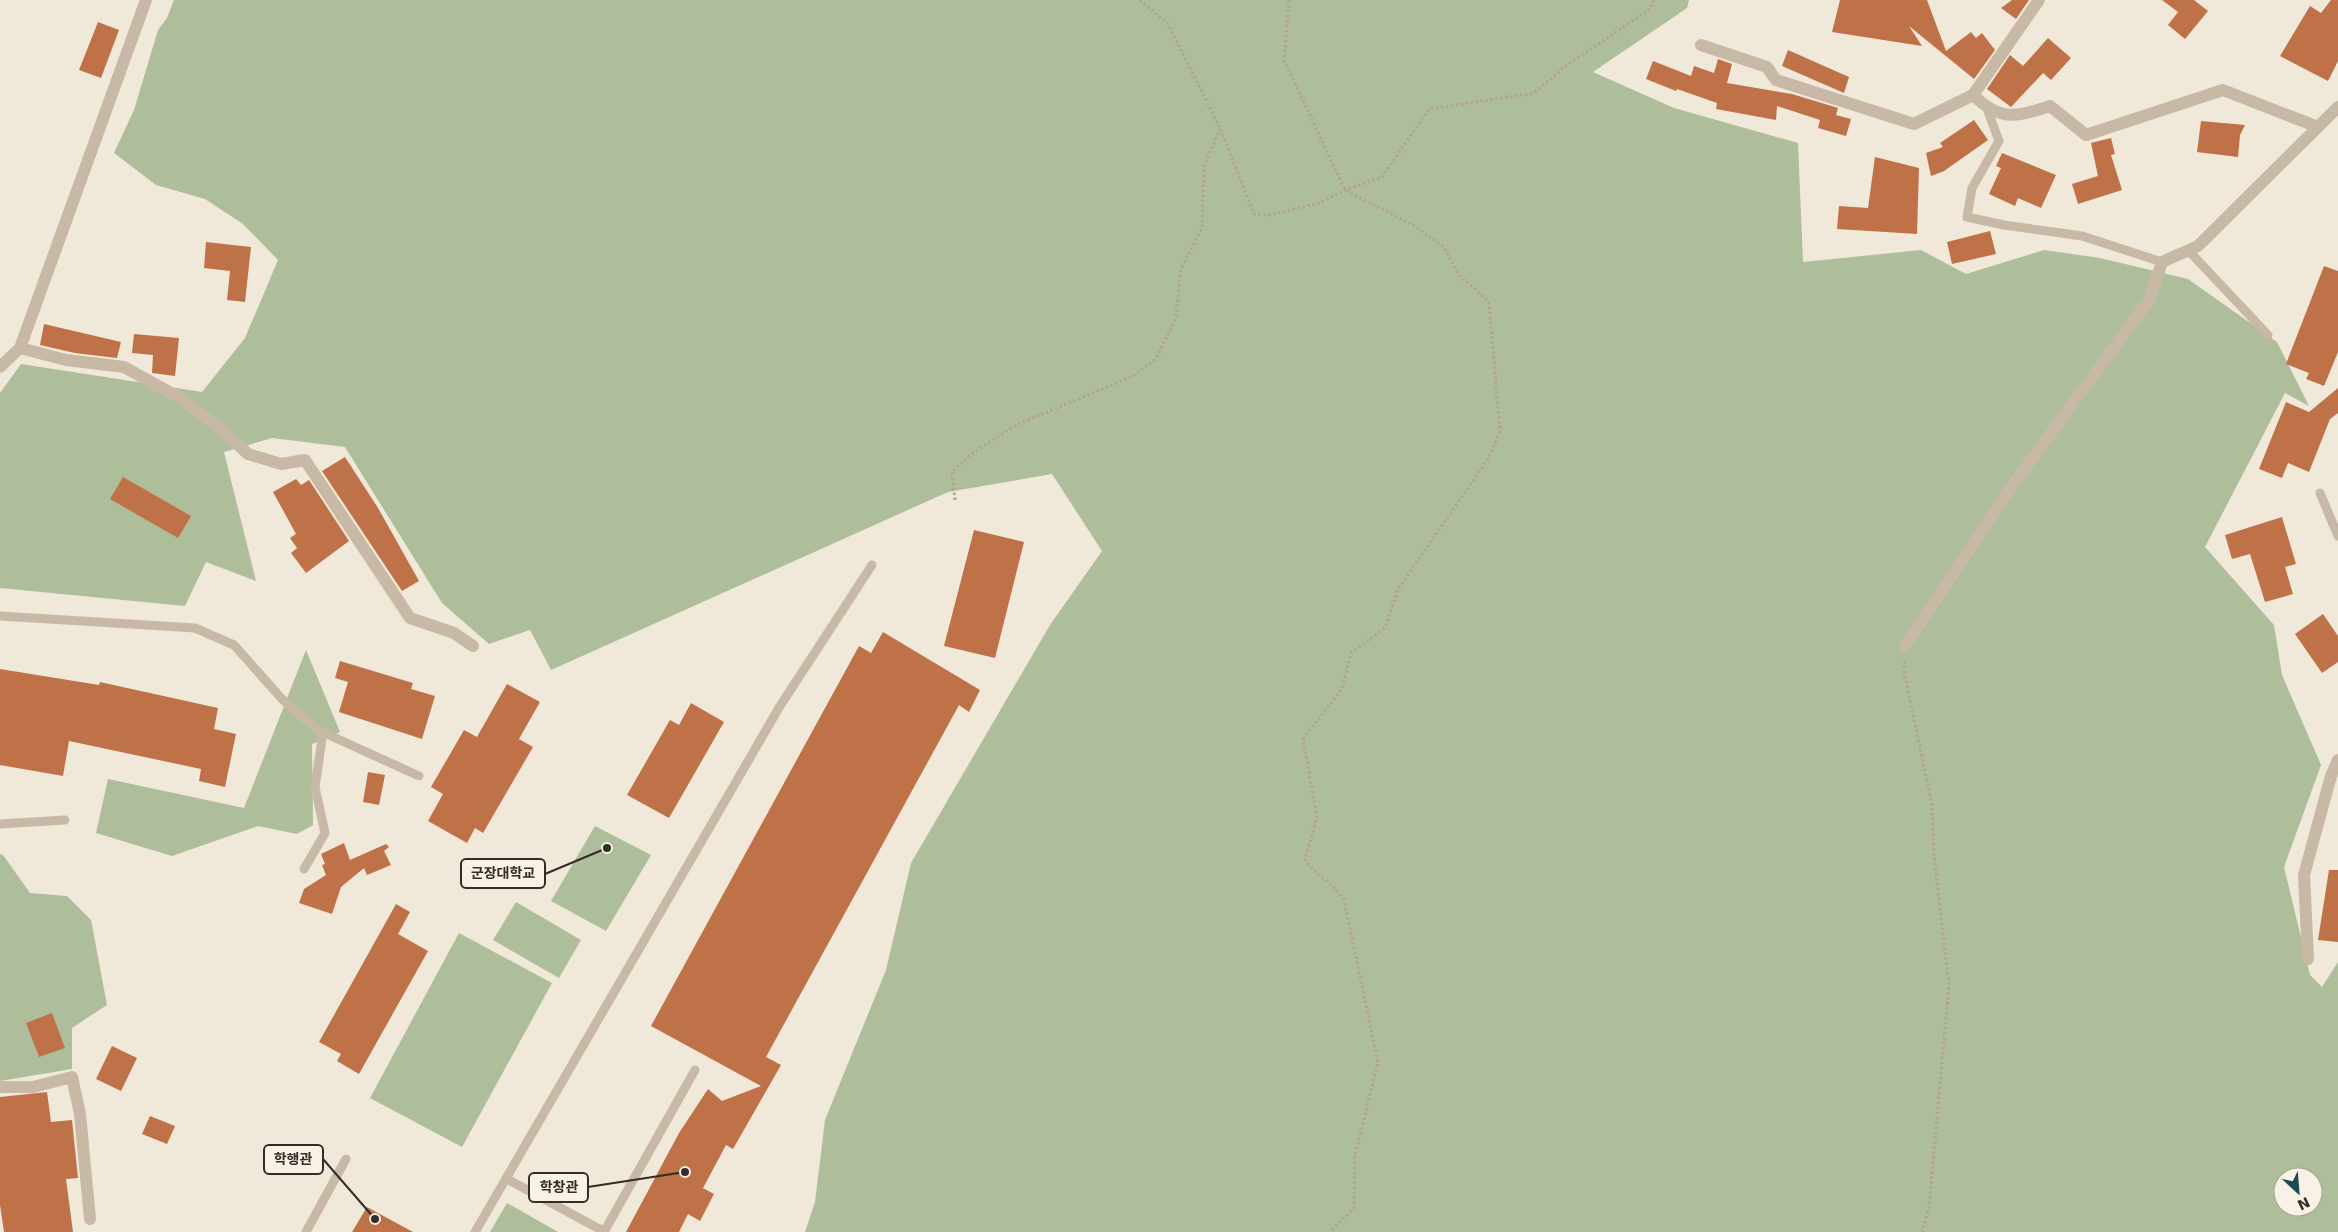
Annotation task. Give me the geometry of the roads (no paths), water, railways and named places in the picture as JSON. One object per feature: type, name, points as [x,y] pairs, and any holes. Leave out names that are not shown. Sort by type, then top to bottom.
[{"type":"street","points":[[0,368],[20,348],[146,0]]},
{"type":"street","points":[[1700,45],[1767,67],[1776,80],[1914,124],[1973,96],[2039,0]]},
{"type":"street","points":[[1973,96],[1987,109],[2018,116],[2050,106],[2086,135],[2223,90],[2318,127]]},
{"type":"street","points":[[1905,646],[2012,486],[2149,300],[2162,262],[2198,246],[2338,107]]},
{"type":"street","points":[[20,348],[66,360],[124,367],[180,398],[221,429],[248,454],[281,464],[305,460],[410,618],[454,633],[473,646]]},
{"type":"street","points":[[2308,959],[2304,875],[2331,776],[2338,760]]},
{"type":"street","points":[[0,1087],[33,1087],[72,1077],[80,1114],[90,1219]]},
{"type":"lane","points":[[1987,109],[1999,141],[1972,188],[1967,217],[2004,225],[2082,236],[2162,262]]},
{"type":"lane","points":[[2188,250],[2268,336]]},
{"type":"lane","points":[[2320,492],[2338,536]]},
{"type":"lane","points":[[475,1232],[775,715],[872,565]]},
{"type":"lane","points":[[0,616],[195,628],[234,645],[282,699],[323,732],[419,776]]},
{"type":"lane","points":[[304,869],[324,833],[315,787],[323,732]]},
{"type":"lane","points":[[0,824],[65,820]]},
{"type":"lane","points":[[507,1179],[605,1232],[695,1070]]},
{"type":"lane","points":[[306,1232],[346,1159]]},
{"type":"place","name":"군장대학교","points":[[607,848]]},
{"type":"place","name":"학창관","points":[[685,1172]]},
{"type":"place","name":"학행관","points":[[375,1219]]}]
